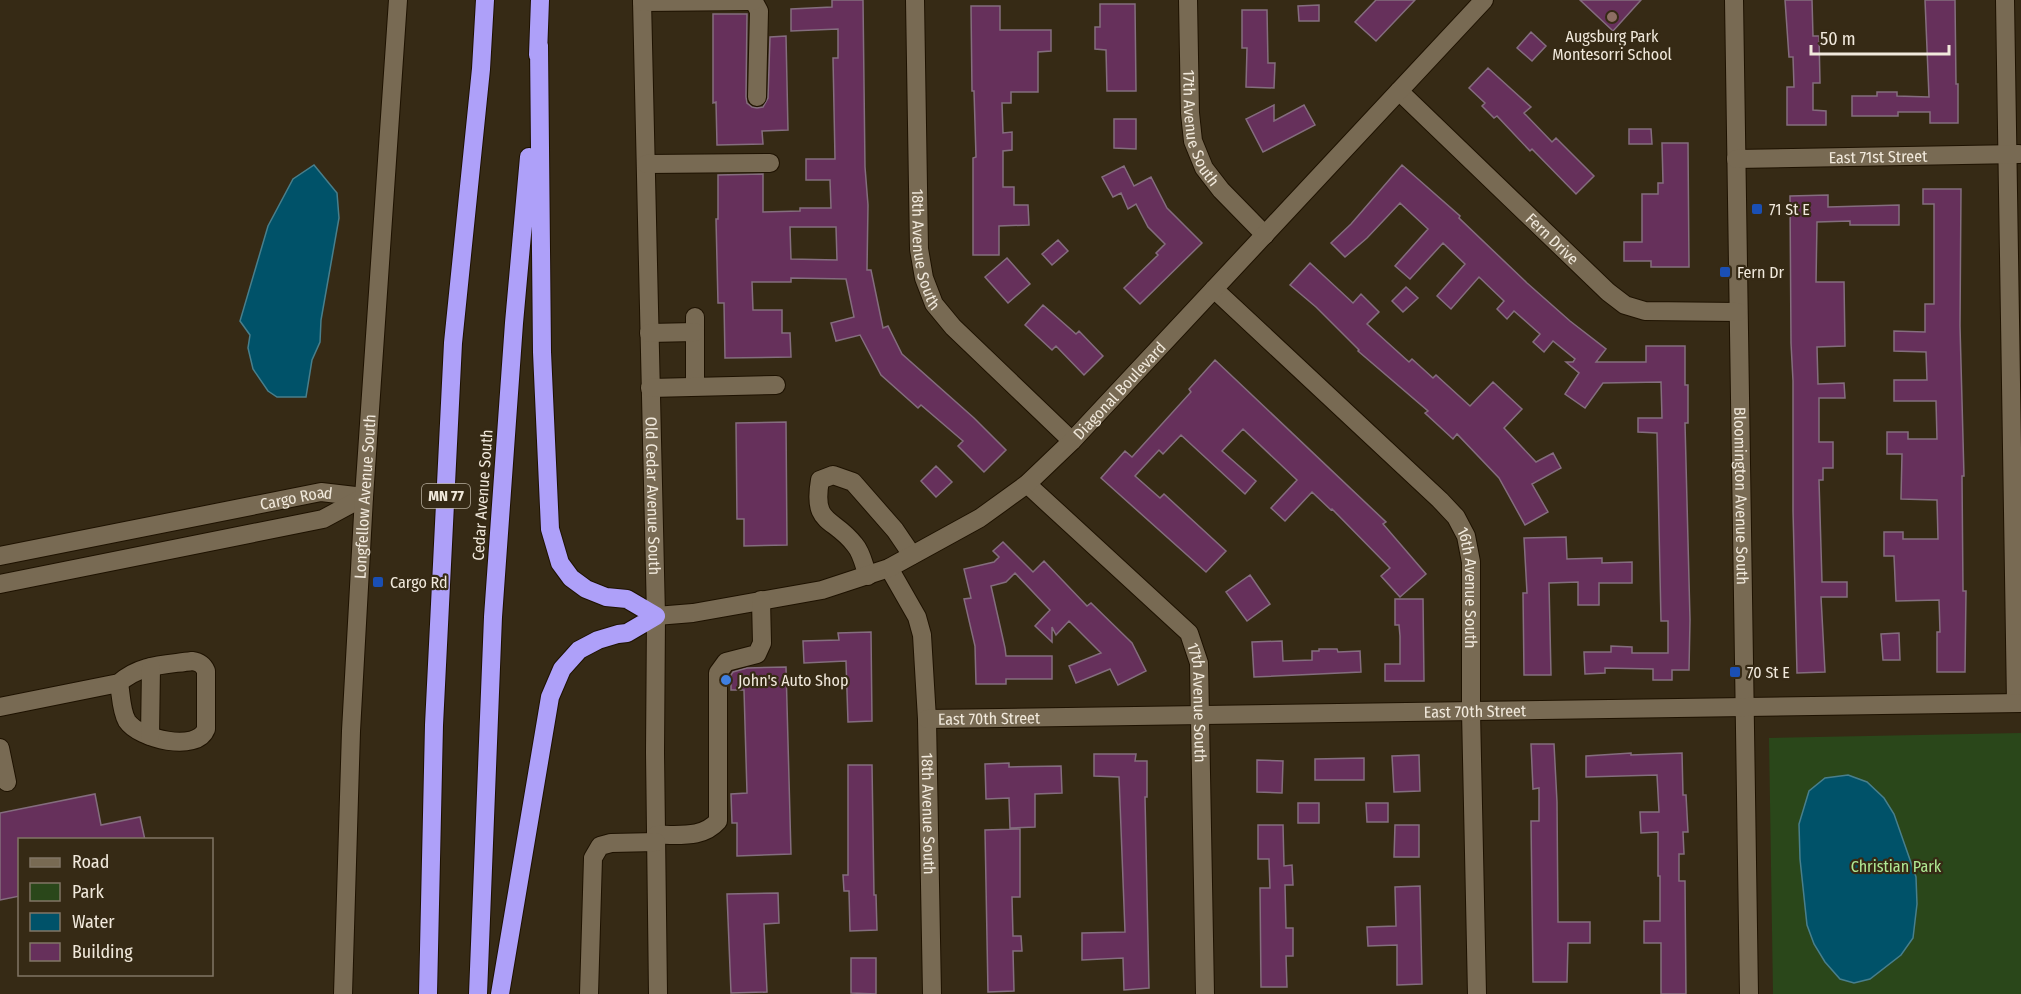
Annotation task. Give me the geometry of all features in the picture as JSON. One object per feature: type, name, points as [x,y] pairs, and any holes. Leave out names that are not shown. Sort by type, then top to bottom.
[{"type":"highway","name":"MN 77","points":[[428,994],[434,725],[453,343],[481,69],[485,0]]},
{"type":"highway","name":"Cedar Avenue South","points":[[478,994],[493,617],[540,0]]},
{"type":"highway","points":[[500,994],[550,697],[562,669],[579,650],[598,640],[627,633],[656,616],[627,599],[606,597],[586,589],[571,578],[560,563],[554,549],[550,529],[542,352],[538,45]]},
{"type":"street","name":"Longfellow Avenue South","points":[[343,994],[351,731],[364,497],[398,0]]},
{"type":"street","points":[[642,1],[753,0],[759,11],[757,97]]},
{"type":"street","name":"18th Avenue South","points":[[915,0],[919,249],[924,278],[934,304],[953,327],[1072,441]]},
{"type":"street","name":"17th Avenue South","points":[[1188,0],[1190,113],[1193,141],[1204,168],[1221,190],[1264,235]]},
{"type":"street","name":"Diagonal Boulevard","points":[[656,616],[693,613],[822,590],[868,576],[889,568],[980,518],[1027,484],[1072,441],[1484,0]]},
{"type":"street","name":"Bloomington Avenue South","points":[[1734,0],[1749,994]]},
{"type":"street","points":[[2005,0],[2015,154],[2019,703]]},
{"type":"street","name":"Old Cedar Avenue South","points":[[642,1],[656,616],[658,994]]},
{"type":"street","name":"Fern Drive","points":[[1399,91],[1608,292],[1625,304],[1645,311],[1738,312]]},
{"type":"street","name":"East 71st Street","points":[[1736,159],[2015,154]]},
{"type":"street","points":[[646,164],[771,163]]},
{"type":"street","name":"16th Avenue South","points":[[1214,289],[1456,517],[1466,536],[1471,562],[1471,711],[1477,994]]},
{"type":"street","points":[[649,333],[695,325],[695,386]]},
{"type":"street","points":[[651,387],[776,385]]},
{"type":"street","points":[[868,576],[856,546],[819,512],[817,497],[820,480],[833,475],[853,482],[895,530],[912,555]]},
{"type":"street","name":"17th Avenue South","points":[[1027,484],[1189,633],[1199,663],[1205,994]]},
{"type":"street","name":"Cargo Road","points":[[0,556],[321,492],[364,497]]},
{"type":"street","name":"Cargo Road","points":[[0,584],[324,519],[364,497]]},
{"type":"street","name":"18th Avenue South","points":[[889,568],[917,617],[922,635],[927,719],[932,994]]},
{"type":"street","points":[[589,994],[593,858],[600,846],[700,834],[710,830],[718,821],[718,673],[726,662],[757,654],[762,643],[761,600]]},
{"type":"street","points":[[0,707],[119,683],[134,672],[192,660],[203,665],[206,671],[206,729],[204,735],[200,738],[176,742],[167,741],[150,736],[132,726],[126,719],[119,683]]},
{"type":"street","points":[[150,736],[151,667]]},
{"type":"street","name":"East 70th Street","points":[[927,719],[2019,703]]},
{"type":"street","points":[[0,748],[7,782]]},
{"type":"green space","name":"Christian Park","points":[[2021,733],[2021,994],[1773,994],[1769,738]]},
{"type":"water","points":[[314,165],[337,193],[339,218],[321,320],[320,342],[312,360],[306,397],[277,397],[268,391],[253,369],[248,348],[250,335],[240,321],[268,226],[293,179]]},
{"type":"water","points":[[1848,775],[1867,782],[1884,798],[1894,814],[1916,877],[1917,904],[1913,938],[1901,955],[1870,979],[1854,983],[1840,979],[1825,962],[1814,944],[1807,925],[1800,859],[1799,824],[1809,791],[1825,778]]},
{"type":"building","points":[[832,0],[863,0],[865,167],[868,205],[867,270],[871,270],[883,328],[888,326],[902,354],[974,418],[1006,450],[984,472],[958,446],[963,441],[921,405],[918,408],[881,375],[860,335],[836,341],[831,323],[854,317],[846,279],[791,278],[791,282],[752,282],[753,310],[782,310],[782,333],[790,333],[791,357],[725,358],[724,303],[718,303],[716,219],[718,219],[718,175],[763,174],[763,212],[800,211],[800,208],[831,208],[830,180],[806,180],[806,159],[835,159],[833,58],[838,58],[838,29],[791,31],[791,9],[832,7]],"holes":[[[790,227],[836,227],[837,260],[791,259]]]},
{"type":"building","points":[[1376,0],[1415,0],[1376,41],[1355,22]]},
{"type":"building","name":"Augsburg Park Montesorri School","points":[[1580,0],[1641,0],[1613,31]]},
{"type":"building","points":[[1785,0],[1812,0],[1813,36],[1819,36],[1820,83],[1813,83],[1813,110],[1826,111],[1826,125],[1787,125],[1787,87],[1794,87],[1793,57],[1789,57]]},
{"type":"building","points":[[1925,0],[1955,0],[1958,123],[1930,123],[1930,112],[1898,112],[1898,116],[1852,116],[1852,96],[1877,96],[1877,92],[1897,92],[1897,96],[1929,97]]},
{"type":"building","points":[[1100,4],[1135,4],[1136,91],[1107,91],[1106,50],[1095,49],[1095,27],[1100,27]]},
{"type":"building","points":[[1319,5],[1319,21],[1299,21],[1298,6]]},
{"type":"building","points":[[971,6],[1000,6],[1000,30],[1051,30],[1051,51],[1038,52],[1038,92],[1011,92],[1011,103],[1002,103],[1003,133],[1012,132],[1012,150],[1003,151],[1003,187],[1014,187],[1014,205],[1028,205],[1029,225],[999,226],[999,255],[973,255],[973,158],[976,157],[974,91],[972,91]]},
{"type":"building","points":[[1242,10],[1267,10],[1268,63],[1275,63],[1274,88],[1246,87],[1247,48],[1242,48]]},
{"type":"building","points":[[713,14],[747,14],[746,97],[747,103],[752,107],[763,107],[768,98],[770,37],[786,36],[788,130],[762,131],[763,144],[717,145],[716,102],[713,103]]},
{"type":"building","points":[[1531,32],[1546,46],[1532,61],[1517,48]]},
{"type":"building","points":[[1488,68],[1531,107],[1524,113],[1552,142],[1556,138],[1594,176],[1576,194],[1497,116],[1494,118],[1482,106],[1485,103],[1469,88]]},
{"type":"building","points":[[1274,105],[1274,121],[1304,105],[1315,125],[1263,152],[1246,119]]},
{"type":"building","points":[[1114,119],[1136,119],[1136,149],[1114,148]]},
{"type":"building","points":[[1629,129],[1651,129],[1652,144],[1629,144]]},
{"type":"building","points":[[1662,143],[1688,143],[1689,267],[1651,267],[1651,261],[1624,261],[1624,242],[1642,242],[1642,194],[1658,194],[1658,183],[1663,183]]},
{"type":"building","points":[[1402,165],[1460,216],[1459,218],[1527,283],[1606,349],[1596,362],[1646,362],[1646,346],[1685,346],[1685,385],[1688,385],[1688,423],[1685,423],[1690,620],[1689,670],[1672,670],[1672,680],[1653,680],[1653,669],[1605,668],[1605,673],[1585,674],[1584,652],[1611,652],[1611,646],[1632,647],[1632,653],[1668,653],[1668,621],[1661,621],[1657,433],[1638,432],[1638,418],[1662,418],[1661,382],[1603,383],[1585,408],[1565,394],[1579,373],[1566,362],[1573,362],[1575,359],[1553,341],[1544,352],[1533,342],[1540,334],[1514,311],[1507,319],[1497,309],[1504,301],[1479,277],[1451,309],[1437,296],[1465,264],[1443,243],[1410,279],[1395,266],[1428,229],[1400,203],[1367,238],[1345,257],[1331,243],[1351,224]]},
{"type":"building","points":[[1124,166],[1134,186],[1151,177],[1167,208],[1202,243],[1140,304],[1124,288],[1158,255],[1156,253],[1165,244],[1148,227],[1136,204],[1128,209],[1121,193],[1113,197],[1102,177]]},
{"type":"building","points":[[1923,189],[1961,189],[1960,326],[1964,476],[1962,476],[1963,591],[1966,591],[1965,672],[1937,672],[1937,632],[1940,632],[1939,600],[1896,601],[1894,556],[1884,556],[1884,532],[1903,532],[1903,539],[1938,539],[1937,500],[1901,499],[1902,454],[1887,454],[1887,432],[1908,432],[1908,439],[1937,439],[1936,401],[1894,401],[1894,380],[1927,380],[1926,352],[1894,351],[1894,331],[1925,332],[1925,304],[1934,304],[1934,204],[1923,204]]},
{"type":"building","points":[[1828,195],[1828,207],[1899,205],[1899,225],[1850,225],[1850,221],[1817,222],[1816,282],[1844,282],[1845,346],[1817,347],[1818,384],[1844,383],[1845,398],[1819,398],[1819,442],[1833,442],[1833,468],[1823,468],[1823,480],[1819,480],[1822,582],[1847,582],[1847,597],[1821,597],[1825,672],[1797,673],[1790,196]]},
{"type":"building","points":[[1058,240],[1068,251],[1052,265],[1042,254]]},
{"type":"building","points":[[1007,258],[1030,284],[1008,303],[985,277]]},
{"type":"building","points":[[1310,263],[1353,303],[1361,294],[1379,312],[1367,324],[1409,362],[1412,359],[1433,378],[1436,375],[1470,406],[1493,382],[1522,409],[1504,428],[1536,462],[1553,453],[1561,468],[1532,484],[1548,512],[1525,525],[1499,478],[1457,434],[1453,439],[1425,413],[1428,411],[1358,351],[1316,307],[1290,285]]},
{"type":"building","points":[[1406,287],[1418,298],[1403,312],[1392,301]]},
{"type":"building","points":[[1043,305],[1076,334],[1079,331],[1103,356],[1084,375],[1056,346],[1052,350],[1025,325]]},
{"type":"building","points":[[1215,360],[1386,522],[1383,524],[1426,574],[1400,597],[1381,576],[1390,568],[1312,492],[1285,521],[1271,508],[1297,480],[1243,429],[1222,451],[1256,481],[1245,494],[1181,435],[1163,454],[1159,450],[1135,476],[1160,498],[1164,494],[1226,551],[1206,572],[1101,478],[1125,451],[1132,457],[1191,392],[1189,389]]},
{"type":"building","points":[[786,422],[787,545],[744,546],[744,519],[737,519],[736,423]]},
{"type":"building","points":[[936,466],[952,482],[936,497],[921,481]]},
{"type":"building","points":[[1566,537],[1567,559],[1602,558],[1602,563],[1632,562],[1632,583],[1599,583],[1599,605],[1578,605],[1578,582],[1549,583],[1551,675],[1524,675],[1523,593],[1527,593],[1524,538]]},
{"type":"building","points":[[1003,542],[1033,572],[1044,561],[1087,606],[1091,603],[1132,643],[1146,671],[1118,685],[1110,669],[1076,683],[1069,666],[1101,653],[1069,621],[1056,635],[1052,627],[1052,642],[1035,626],[1050,610],[1015,573],[1006,582],[991,586],[1006,656],[1052,656],[1052,679],[1006,679],[1006,684],[976,684],[975,646],[964,599],[971,598],[964,569],[994,562],[999,557],[993,551]]},
{"type":"building","points":[[1250,575],[1270,604],[1247,621],[1226,592]]},
{"type":"building","points":[[1395,599],[1423,599],[1424,681],[1385,681],[1385,664],[1400,664],[1400,636],[1399,625],[1395,625]]},
{"type":"building","points":[[871,632],[872,721],[848,722],[846,661],[804,663],[803,641],[839,640],[838,633]]},
{"type":"building","points":[[1899,633],[1900,660],[1883,660],[1881,634]]},
{"type":"building","points":[[1282,641],[1283,661],[1312,660],[1312,651],[1319,651],[1319,649],[1337,649],[1338,652],[1360,651],[1361,672],[1254,677],[1252,642]]},
{"type":"building","points":[[786,667],[791,854],[737,856],[737,823],[732,823],[731,794],[747,793],[744,690],[731,690],[731,675],[733,672],[747,668]]},
{"type":"building","points":[[1531,744],[1554,744],[1558,922],[1590,922],[1590,943],[1568,943],[1567,982],[1533,982],[1531,821],[1539,821],[1539,788],[1533,789]]},
{"type":"building","points":[[1631,753],[1631,755],[1682,753],[1683,795],[1686,795],[1688,832],[1683,832],[1684,854],[1679,854],[1679,881],[1685,881],[1686,994],[1661,994],[1661,943],[1644,943],[1644,921],[1660,921],[1658,832],[1641,833],[1640,812],[1659,812],[1657,775],[1586,777],[1586,756]]},
{"type":"building","points":[[1094,754],[1136,754],[1135,761],[1147,761],[1147,797],[1145,797],[1149,988],[1124,990],[1123,958],[1082,960],[1082,933],[1125,932],[1119,777],[1094,776]]},
{"type":"building","points":[[1419,755],[1420,791],[1394,792],[1392,756]]},
{"type":"building","points":[[1364,758],[1364,780],[1315,780],[1315,759]]},
{"type":"building","points":[[1257,760],[1283,761],[1282,793],[1257,792]]},
{"type":"building","points":[[1009,763],[1009,767],[1061,766],[1062,793],[1035,794],[1035,827],[1010,828],[1009,798],[986,799],[985,764]]},
{"type":"building","points":[[848,765],[872,765],[874,895],[876,895],[877,930],[850,931],[849,891],[844,891],[843,875],[848,875]]},
{"type":"building","points":[[95,794],[101,825],[140,817],[145,838],[18,838],[18,896],[0,900],[0,813]]},
{"type":"building","points":[[1298,803],[1319,803],[1319,823],[1298,823]]},
{"type":"building","points":[[1366,803],[1388,803],[1388,822],[1367,822]]},
{"type":"building","points":[[1258,825],[1283,825],[1284,866],[1292,865],[1293,885],[1285,885],[1286,928],[1293,928],[1293,956],[1286,956],[1287,987],[1261,987],[1260,888],[1270,888],[1269,859],[1258,859]]},
{"type":"building","points":[[1395,825],[1419,825],[1419,857],[1394,857]]},
{"type":"building","points":[[1020,829],[1020,897],[1012,897],[1013,936],[1021,936],[1022,951],[1013,951],[1014,991],[988,992],[985,830]]},
{"type":"building","points":[[1420,886],[1422,984],[1397,985],[1397,945],[1368,946],[1367,927],[1396,926],[1395,887]]},
{"type":"building","points":[[778,893],[779,923],[764,924],[767,992],[731,993],[727,894]]},
{"type":"building","points":[[851,958],[876,958],[876,994],[851,993]]},
{"type":"place","name":"Augsburg Park Montesorri School","points":[[1612,17]]},
{"type":"place","name":"71 St E","points":[[1757,209]]},
{"type":"place","name":"Fern Dr","points":[[1725,272]]},
{"type":"place","name":"Cargo Rd","points":[[378,582]]},
{"type":"place","name":"70 St E","points":[[1735,672]]},
{"type":"place","name":"John's Auto Shop","points":[[726,680]]}]
